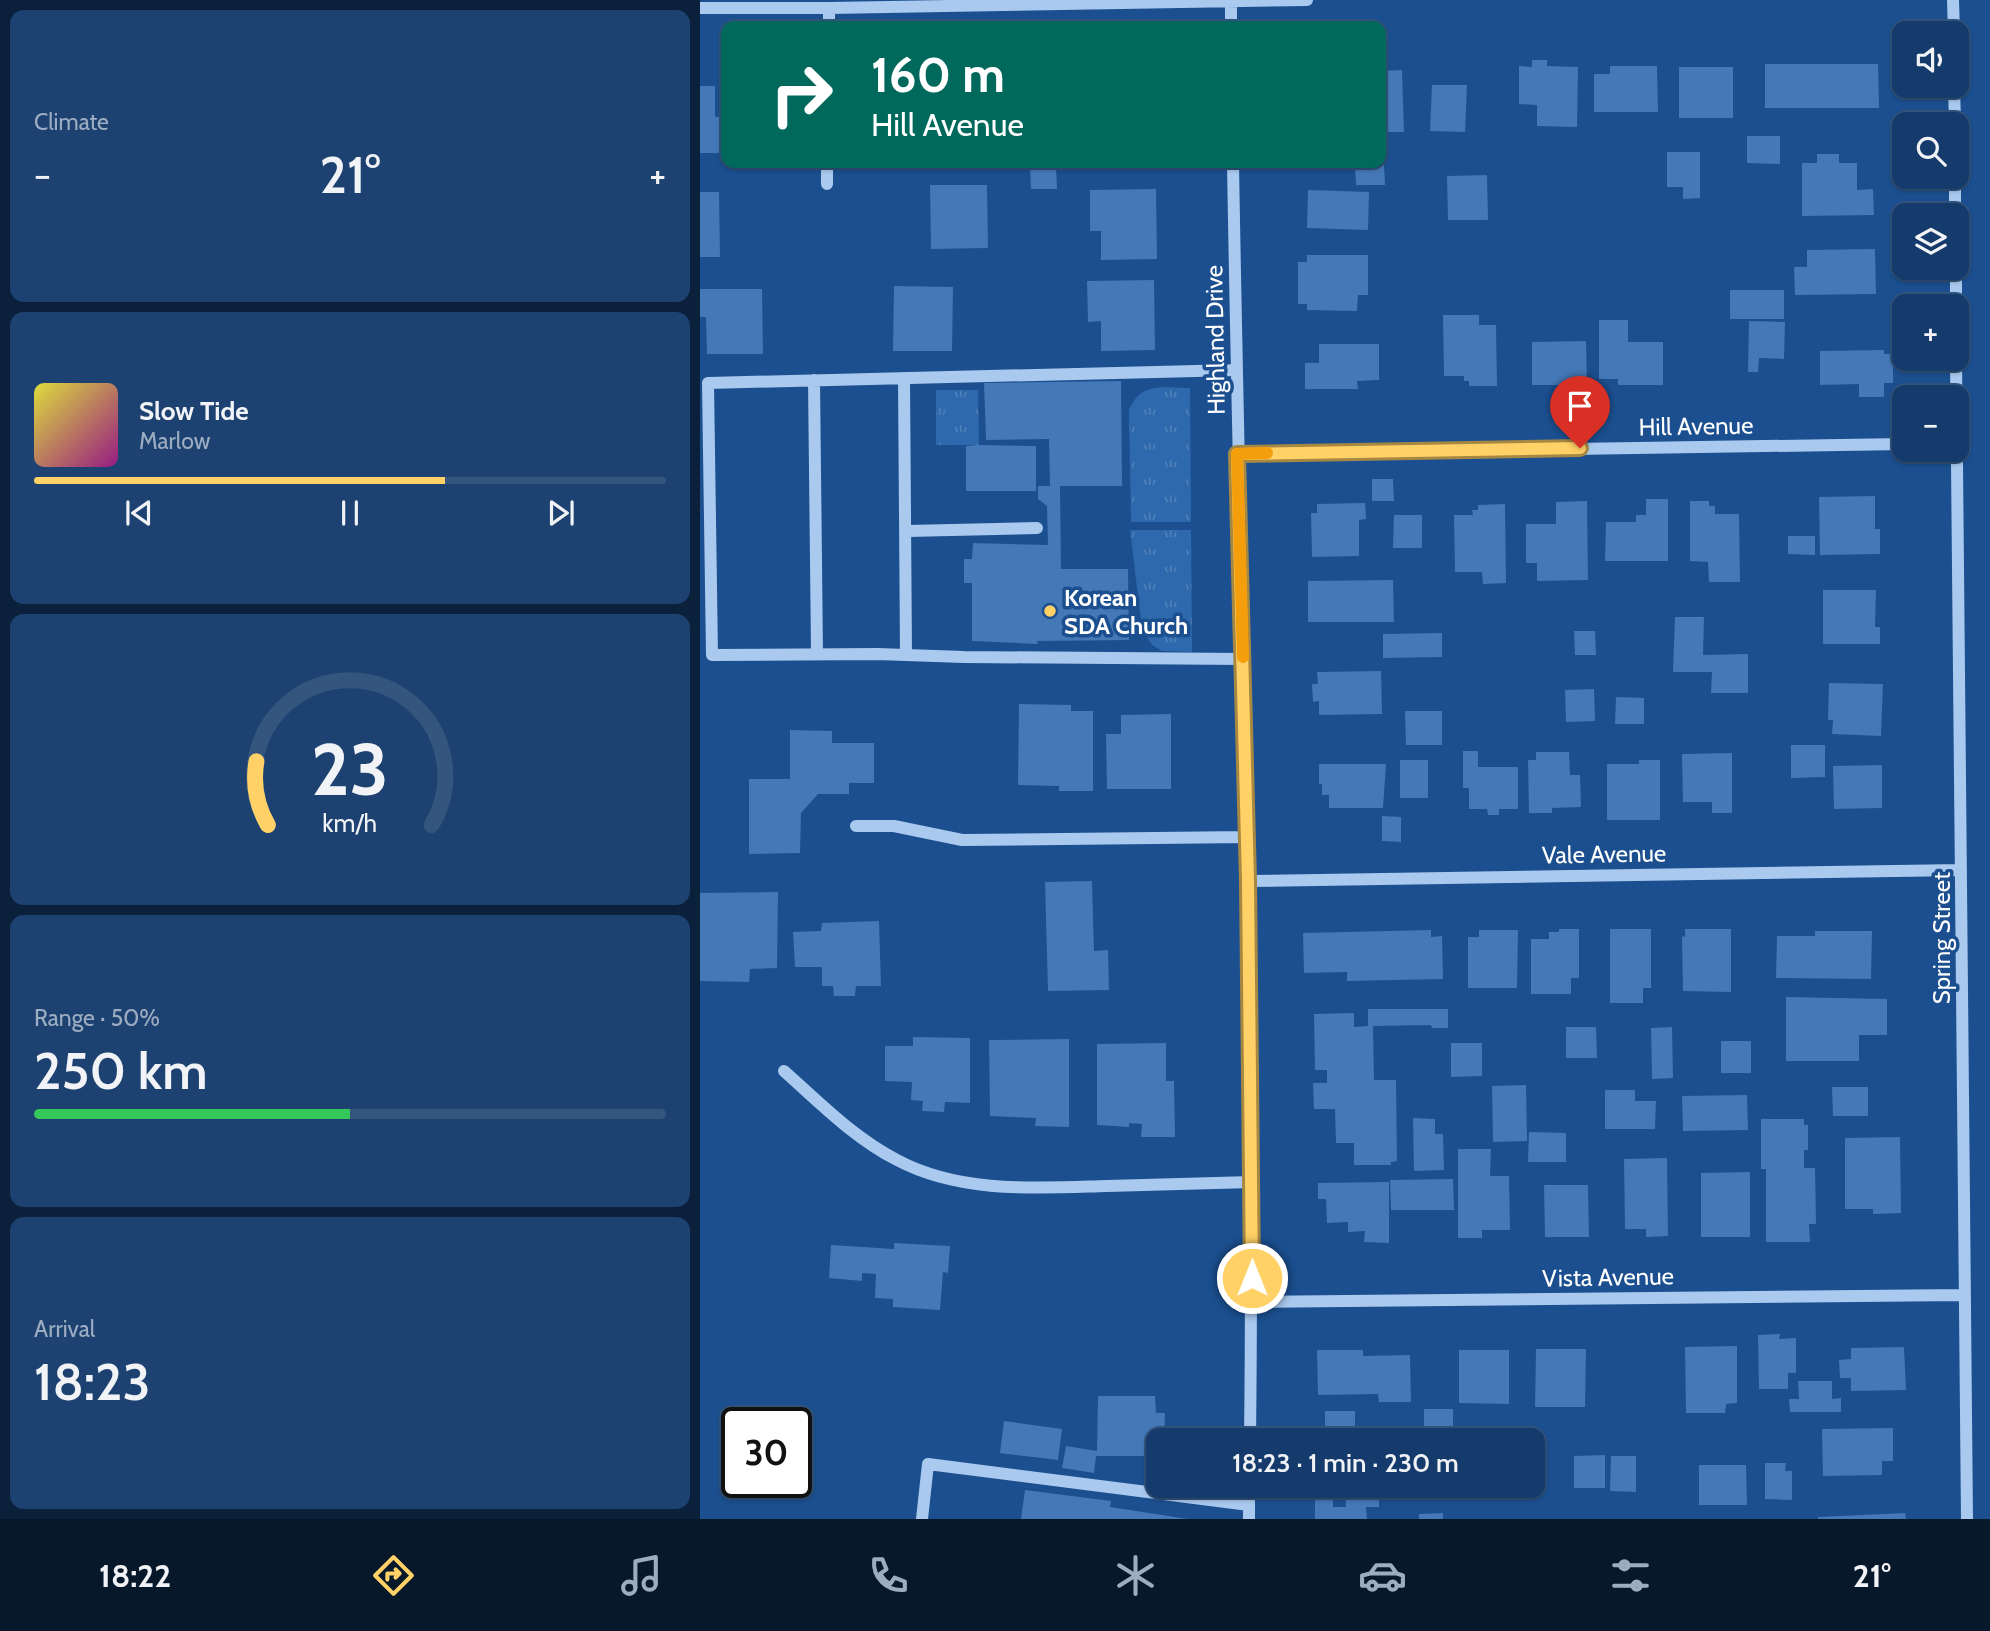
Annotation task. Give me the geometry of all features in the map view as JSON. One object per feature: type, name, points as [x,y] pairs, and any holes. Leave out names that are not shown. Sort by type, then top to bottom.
[{"type":"street","points":[[700,8],[1307,0]]},
{"type":"street","points":[[1953,0],[1954,21]]},
{"type":"street","points":[[1231,1],[1231,21]]},
{"type":"street","points":[[829,8],[829,21]]},
{"type":"street","points":[[827,168],[827,184]]},
{"type":"street","name":"Highland Drive","points":[[1233,168],[1248,881],[1252,1182],[1250,1428]]},
{"type":"street","points":[[1236,370],[708,383],[712,655],[817,653],[1243,659]]},
{"type":"street","points":[[904,378],[906,654]]},
{"type":"street","points":[[814,380],[817,653]]},
{"type":"street","name":"Hill Avenue","points":[[1237,454],[1892,444]]},
{"type":"street","name":"Spring Street","points":[[1957,462],[1966,1519]]},
{"type":"street","points":[[906,531],[1037,528]]},
{"type":"street","points":[[856,826],[894,826],[962,840],[1247,837]]},
{"type":"street","name":"Vale Avenue","points":[[1248,881],[1961,870]]},
{"type":"street","points":[[783,1071],[860,1138],[898,1161],[937,1178],[988,1186],[1041,1188],[1252,1182]]},
{"type":"street","name":"Vista Avenue","points":[[1252,1302],[1965,1295]]},
{"type":"street","points":[[922,1519],[929,1464],[1249,1505]]},
{"type":"street","points":[[1249,1498],[1249,1519]]},
{"type":"green space","points":[[1162,387],[1190,388],[1191,522],[1131,522],[1129,410],[1146,390]]},
{"type":"green space","points":[[936,390],[978,390],[979,445],[936,445]]},
{"type":"green space","points":[[1130,530],[1191,530],[1192,652],[1162,651],[1152,645],[1142,629]]},
{"type":"building","points":[[1532,60],[1547,60],[1547,66],[1578,67],[1577,127],[1537,126],[1537,105],[1519,104],[1519,66],[1532,67]]},
{"type":"building","points":[[1765,64],[1878,64],[1879,108],[1765,108]]},
{"type":"building","points":[[1610,66],[1657,66],[1658,112],[1594,112],[1594,74],[1610,74]]},
{"type":"building","points":[[1679,67],[1733,67],[1733,118],[1679,118]]},
{"type":"building","points":[[1402,70],[1404,132],[1386,132],[1386,71]]},
{"type":"building","points":[[1432,85],[1467,85],[1465,132],[1430,131]]},
{"type":"building","points":[[700,86],[715,86],[715,117],[721,117],[721,153],[700,153]]},
{"type":"building","points":[[1747,136],[1780,136],[1780,164],[1747,163]]},
{"type":"building","points":[[1667,152],[1700,152],[1700,198],[1683,199],[1683,187],[1667,187]]},
{"type":"building","points":[[1817,154],[1839,154],[1839,163],[1857,163],[1857,190],[1873,189],[1874,215],[1802,216],[1802,163],[1817,163]]},
{"type":"building","points":[[1030,168],[1056,168],[1057,189],[1031,189]]},
{"type":"building","points":[[1355,168],[1384,168],[1385,185],[1356,185]]},
{"type":"building","points":[[1487,175],[1488,220],[1448,220],[1447,176]]},
{"type":"building","points":[[930,185],[987,185],[988,248],[931,249]]},
{"type":"building","points":[[1156,189],[1157,259],[1101,260],[1101,231],[1090,231],[1090,190]]},
{"type":"building","points":[[1308,190],[1369,192],[1368,230],[1307,228]]},
{"type":"building","points":[[700,192],[719,192],[720,257],[700,257]]},
{"type":"building","points":[[1875,249],[1876,294],[1795,295],[1794,267],[1807,267],[1807,250]]},
{"type":"building","points":[[1307,255],[1368,255],[1368,295],[1358,295],[1357,311],[1307,310],[1307,304],[1298,304],[1298,262],[1307,262]]},
{"type":"building","points":[[1154,280],[1155,350],[1101,351],[1101,321],[1088,322],[1087,281]]},
{"type":"building","points":[[894,286],[953,287],[952,351],[893,351]]},
{"type":"building","points":[[700,289],[762,289],[763,354],[707,354],[706,317],[700,317]]},
{"type":"building","points":[[1730,290],[1784,290],[1784,319],[1730,319]]},
{"type":"building","points":[[1443,315],[1479,315],[1479,325],[1496,325],[1497,386],[1469,386],[1469,381],[1464,381],[1464,376],[1444,376]]},
{"type":"building","points":[[1599,320],[1628,320],[1628,342],[1663,342],[1663,385],[1618,385],[1618,379],[1599,379]]},
{"type":"building","points":[[1749,321],[1785,322],[1784,359],[1759,358],[1758,372],[1748,372]]},
{"type":"building","points":[[1586,341],[1587,385],[1532,385],[1532,342]]},
{"type":"building","points":[[1319,344],[1379,344],[1379,380],[1357,381],[1358,389],[1305,389],[1305,363],[1319,363]]},
{"type":"building","points":[[1884,350],[1884,354],[1892,354],[1893,383],[1884,383],[1884,397],[1859,397],[1859,384],[1820,385],[1820,351]]},
{"type":"building","points":[[1121,381],[1122,486],[1060,486],[1061,569],[1128,569],[1129,640],[1037,641],[1038,644],[972,641],[972,583],[964,583],[964,559],[972,559],[973,543],[1048,545],[1047,506],[1038,499],[1038,486],[1050,486],[1049,439],[986,440],[984,383]]},
{"type":"building","points":[[966,446],[1036,446],[1036,491],[966,491]]},
{"type":"building","points":[[1372,479],[1393,479],[1394,501],[1372,501]]},
{"type":"building","points":[[1875,496],[1875,529],[1880,529],[1880,554],[1820,555],[1819,497]]},
{"type":"building","points":[[1646,499],[1668,499],[1668,561],[1605,561],[1606,522],[1636,522],[1636,515],[1646,515]]},
{"type":"building","points":[[1587,501],[1588,580],[1537,581],[1537,563],[1526,563],[1526,524],[1556,524],[1556,502]]},
{"type":"building","points":[[1690,501],[1709,501],[1709,506],[1715,506],[1715,514],[1739,514],[1740,582],[1709,582],[1708,562],[1690,561]]},
{"type":"building","points":[[1365,503],[1366,519],[1359,520],[1359,556],[1312,557],[1311,513],[1317,513],[1317,504]]},
{"type":"building","points":[[1505,504],[1506,583],[1483,584],[1482,572],[1455,572],[1454,515],[1473,515],[1472,510],[1478,510],[1478,505]]},
{"type":"building","points":[[1394,515],[1422,515],[1422,548],[1393,548]]},
{"type":"building","points":[[1788,536],[1815,536],[1815,555],[1788,554]]},
{"type":"building","points":[[1393,580],[1394,622],[1308,622],[1308,581]]},
{"type":"building","points":[[1823,590],[1876,590],[1875,627],[1880,627],[1880,644],[1823,644]]},
{"type":"building","points":[[1675,617],[1704,617],[1703,655],[1748,654],[1748,693],[1711,693],[1712,672],[1673,672]]},
{"type":"building","points":[[1574,631],[1595,631],[1596,655],[1575,655]]},
{"type":"building","points":[[1442,633],[1442,657],[1383,658],[1383,634]]},
{"type":"building","points":[[1381,671],[1382,714],[1319,715],[1319,701],[1313,702],[1312,684],[1318,684],[1317,672]]},
{"type":"building","points":[[1829,683],[1883,684],[1881,736],[1832,734],[1833,720],[1828,720]]},
{"type":"building","points":[[1594,689],[1595,721],[1566,722],[1565,690]]},
{"type":"building","points":[[1616,697],[1644,698],[1644,724],[1615,724]]},
{"type":"building","points":[[1019,704],[1071,705],[1071,711],[1093,711],[1093,791],[1059,791],[1059,786],[1018,785]]},
{"type":"building","points":[[1405,711],[1442,711],[1442,745],[1406,745]]},
{"type":"building","points":[[1171,714],[1171,789],[1107,789],[1106,734],[1121,734],[1121,715]]},
{"type":"building","points":[[790,730],[832,731],[832,743],[874,743],[874,783],[849,783],[849,794],[818,794],[801,813],[800,853],[749,854],[749,779],[790,779]]},
{"type":"building","points":[[1791,745],[1825,745],[1825,777],[1791,778]]},
{"type":"building","points":[[1463,751],[1478,751],[1478,767],[1518,767],[1518,809],[1499,809],[1499,815],[1488,815],[1487,809],[1469,809],[1469,788],[1463,788]]},
{"type":"building","points":[[1536,752],[1569,752],[1570,775],[1580,775],[1581,807],[1552,808],[1552,813],[1529,813],[1528,760],[1536,760]]},
{"type":"building","points":[[1732,753],[1732,813],[1712,813],[1712,802],[1683,802],[1682,754]]},
{"type":"building","points":[[1400,760],[1428,760],[1428,798],[1400,798]]},
{"type":"building","points":[[1639,760],[1660,760],[1660,820],[1607,820],[1607,764],[1639,764]]},
{"type":"building","points":[[1319,764],[1386,764],[1383,808],[1329,808],[1329,795],[1322,795],[1322,784],[1319,784]]},
{"type":"building","points":[[1882,765],[1882,808],[1834,809],[1833,766]]},
{"type":"building","points":[[1382,816],[1401,817],[1401,842],[1382,841]]},
{"type":"building","points":[[1092,881],[1094,951],[1108,950],[1109,990],[1048,991],[1045,882]]},
{"type":"building","points":[[778,892],[777,968],[750,969],[749,982],[700,981],[700,893]]},
{"type":"building","points":[[879,921],[881,986],[856,986],[855,996],[834,996],[833,986],[822,986],[822,967],[795,967],[793,932],[821,931],[822,923]]},
{"type":"building","points":[[1559,929],[1579,929],[1579,978],[1571,978],[1571,994],[1531,994],[1531,939],[1549,939],[1549,932],[1559,932]]},
{"type":"building","points":[[1610,929],[1651,929],[1651,988],[1643,988],[1643,1003],[1610,1003]]},
{"type":"building","points":[[1685,929],[1731,929],[1731,992],[1683,991],[1682,937],[1685,936]]},
{"type":"building","points":[[1431,930],[1431,937],[1442,936],[1443,979],[1347,981],[1347,972],[1304,973],[1303,933]]},
{"type":"building","points":[[1479,930],[1518,930],[1517,988],[1468,988],[1468,937],[1479,937]]},
{"type":"building","points":[[1815,931],[1872,931],[1871,979],[1776,978],[1777,936],[1815,936]]},
{"type":"building","points":[[1786,997],[1887,999],[1887,1035],[1859,1035],[1859,1061],[1786,1061]]},
{"type":"building","points":[[1368,1009],[1448,1009],[1448,1028],[1432,1028],[1431,1025],[1373,1026],[1374,1080],[1396,1080],[1397,1161],[1391,1162],[1391,1165],[1354,1165],[1354,1143],[1336,1143],[1335,1109],[1314,1109],[1313,1083],[1327,1083],[1327,1070],[1315,1070],[1314,1014],[1354,1013],[1354,1027],[1368,1026]]},
{"type":"building","points":[[1566,1027],[1596,1027],[1597,1058],[1566,1058]]},
{"type":"building","points":[[1672,1027],[1673,1078],[1652,1079],[1651,1028]]},
{"type":"building","points":[[913,1037],[970,1038],[970,1103],[945,1102],[944,1112],[922,1111],[923,1101],[911,1100],[912,1082],[885,1081],[885,1046],[913,1046]]},
{"type":"building","points":[[1069,1039],[1069,1127],[1035,1126],[1036,1118],[990,1116],[989,1040]]},
{"type":"building","points":[[1721,1041],[1751,1041],[1751,1073],[1721,1073]]},
{"type":"building","points":[[1166,1043],[1166,1081],[1174,1081],[1175,1137],[1141,1137],[1142,1124],[1129,1123],[1129,1127],[1097,1125],[1097,1044]]},
{"type":"building","points":[[1451,1043],[1482,1043],[1482,1076],[1451,1077]]},
{"type":"building","points":[[1526,1085],[1527,1141],[1493,1142],[1492,1086]]},
{"type":"building","points":[[1832,1087],[1868,1087],[1868,1116],[1833,1116]]},
{"type":"building","points":[[1605,1090],[1635,1090],[1635,1101],[1656,1101],[1655,1129],[1605,1129]]},
{"type":"building","points":[[1747,1095],[1748,1130],[1683,1131],[1682,1096]]},
{"type":"building","points":[[1413,1118],[1435,1119],[1435,1134],[1443,1134],[1444,1170],[1414,1171]]},
{"type":"building","points":[[1761,1119],[1804,1119],[1804,1125],[1808,1125],[1808,1150],[1804,1150],[1804,1168],[1815,1168],[1816,1224],[1809,1224],[1810,1242],[1766,1242],[1766,1169],[1761,1169]]},
{"type":"building","points":[[1529,1132],[1566,1133],[1566,1162],[1528,1162]]},
{"type":"building","points":[[1900,1137],[1901,1213],[1873,1214],[1873,1209],[1845,1209],[1845,1138]]},
{"type":"building","points":[[1458,1149],[1491,1149],[1490,1176],[1509,1176],[1510,1230],[1482,1230],[1482,1238],[1458,1238]]},
{"type":"building","points":[[1667,1158],[1668,1236],[1646,1237],[1646,1229],[1625,1229],[1624,1159]]},
{"type":"building","points":[[1750,1172],[1750,1237],[1701,1237],[1701,1173]]},
{"type":"building","points":[[1453,1179],[1454,1210],[1391,1210],[1390,1180]]},
{"type":"building","points":[[1389,1182],[1389,1243],[1364,1242],[1365,1231],[1348,1232],[1348,1222],[1327,1223],[1326,1199],[1318,1199],[1318,1183]]},
{"type":"building","points":[[1544,1185],[1588,1185],[1589,1237],[1545,1237]]},
{"type":"building","points":[[894,1243],[950,1246],[948,1273],[943,1272],[940,1310],[893,1307],[893,1299],[875,1298],[876,1274],[862,1273],[862,1281],[829,1278],[831,1245],[894,1249]]},
{"type":"building","points":[[1780,1334],[1779,1339],[1796,1338],[1796,1373],[1788,1373],[1788,1389],[1759,1389],[1758,1335]]},
{"type":"building","points":[[1737,1346],[1737,1403],[1726,1404],[1725,1413],[1686,1413],[1685,1347]]},
{"type":"building","points":[[1904,1347],[1906,1390],[1851,1391],[1851,1378],[1840,1378],[1839,1360],[1851,1359],[1851,1348]]},
{"type":"building","points":[[1536,1349],[1586,1349],[1585,1407],[1535,1407]]},
{"type":"building","points":[[1317,1350],[1363,1350],[1363,1356],[1410,1355],[1411,1402],[1379,1402],[1378,1394],[1318,1395]]},
{"type":"building","points":[[1459,1350],[1509,1350],[1509,1404],[1459,1403]]},
{"type":"building","points":[[1798,1381],[1832,1381],[1832,1399],[1841,1398],[1841,1412],[1790,1412],[1789,1399],[1799,1399]]},
{"type":"building","points":[[1098,1396],[1155,1396],[1156,1413],[1165,1413],[1164,1428],[1146,1428],[1146,1456],[1096,1456],[1094,1473],[1062,1468],[1066,1446],[1097,1451]]},
{"type":"building","points":[[1424,1409],[1453,1409],[1453,1428],[1424,1428]]},
{"type":"building","points":[[1325,1411],[1355,1411],[1355,1428],[1325,1428]]},
{"type":"building","points":[[1004,1421],[1062,1429],[1058,1460],[1000,1453]]},
{"type":"building","points":[[1893,1428],[1893,1461],[1882,1461],[1882,1475],[1823,1476],[1822,1429]]},
{"type":"building","points":[[1605,1455],[1605,1488],[1574,1488],[1574,1456]]},
{"type":"building","points":[[1611,1456],[1636,1456],[1636,1492],[1610,1491]]},
{"type":"building","points":[[1765,1463],[1786,1463],[1785,1471],[1792,1471],[1792,1500],[1765,1499]]},
{"type":"building","points":[[1699,1465],[1746,1465],[1747,1505],[1699,1505]]},
{"type":"building","points":[[1025,1490],[1111,1501],[1110,1507],[1188,1519],[1021,1519]]},
{"type":"building","points":[[1333,1498],[1333,1507],[1346,1507],[1346,1498],[1379,1498],[1379,1507],[1366,1507],[1367,1519],[1315,1519],[1315,1499]]},
{"type":"building","points":[[1443,1513],[1443,1519],[1419,1519],[1419,1514]]},
{"type":"building","points":[[1905,1513],[1906,1519],[1818,1519],[1818,1517]]},
{"type":"slow traffic","points":[[1243,657],[1237,454],[1267,453]]},
{"type":"place","name":"Korean SDA Church","points":[[1050,611]]},
{"type":"route","points":[[1252,1278],[1248,881],[1237,454],[1580,448]]}]
